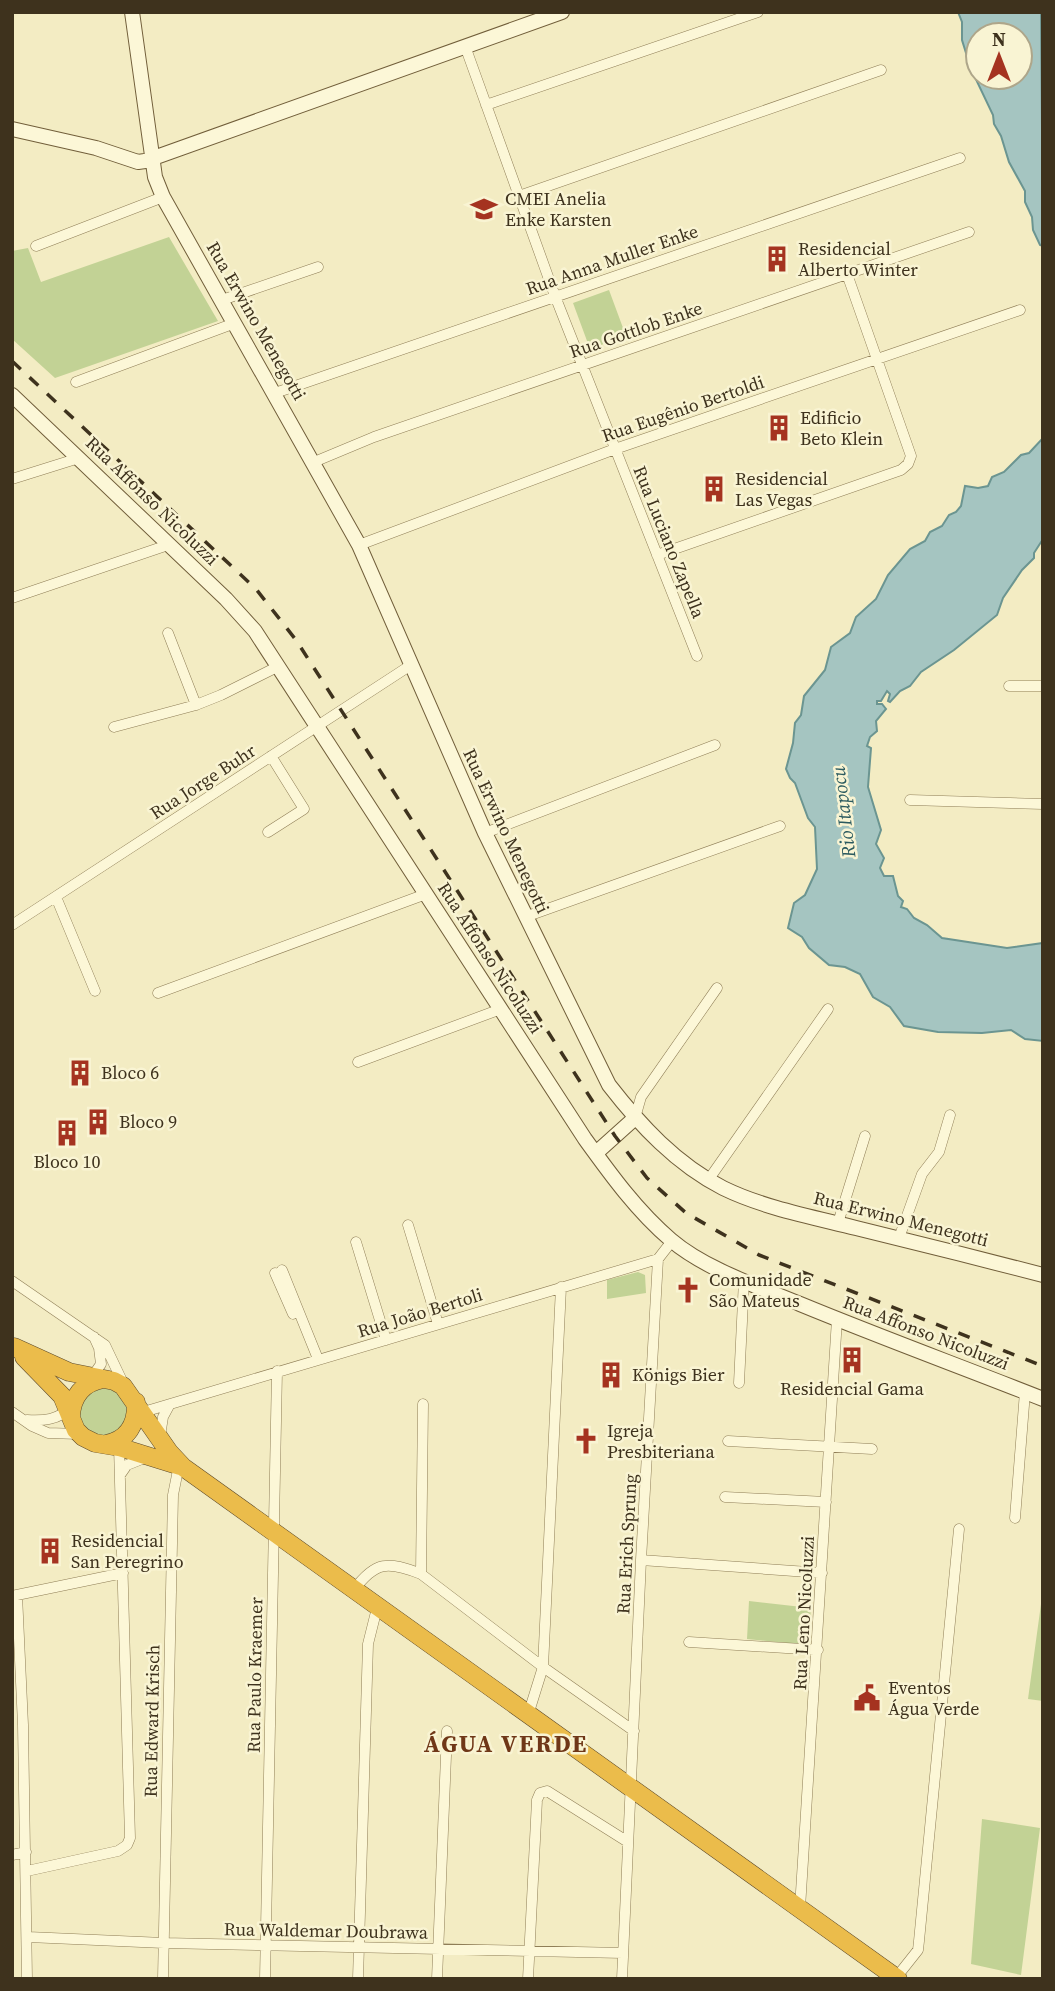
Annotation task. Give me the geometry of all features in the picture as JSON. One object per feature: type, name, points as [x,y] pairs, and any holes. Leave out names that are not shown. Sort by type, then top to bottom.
[{"type":"highway","points":[[13,1347],[92,1382],[117,1382],[135,1405],[157,1448],[896,1978]]},
{"type":"highway","points":[[13,1347],[49,1381],[71,1410],[79,1434],[95,1443],[157,1448]]},
{"type":"highway","points":[[71,1410],[92,1382]]},
{"type":"highway","points":[[116,1443],[130,1431],[135,1405]]},
{"type":"street","name":"Rua Erwino Menegotti","points":[[132,12],[155,177],[163,197],[359,545],[485,833],[609,1085],[635,1118],[685,1164],[709,1180],[740,1195],[1043,1275]]},
{"type":"street","points":[[12,129],[73,142],[138,162],[562,12]]},
{"type":"street","points":[[486,105],[758,12]]},
{"type":"street","name":"Rua Luciano Zapella","points":[[465,46],[555,296],[697,656]]},
{"type":"street","points":[[519,196],[881,70]]},
{"type":"street","name":"Rua Anna Muller Enke","points":[[275,393],[960,158]]},
{"type":"street","points":[[36,246],[163,197]]},
{"type":"street","name":"Rua Gottlob Enke","points":[[314,462],[374,437],[969,232]]},
{"type":"street","points":[[222,300],[317,267]]},
{"type":"street","points":[[657,555],[901,470],[908,464],[911,456],[847,274]]},
{"type":"street","name":"Rua Eugênio Bertoldi","points":[[359,545],[615,449],[1020,310]]},
{"type":"street","points":[[76,382],[235,323]]},
{"type":"street","name":"Rua Affonso Nicoluzzi","points":[[12,395],[241,614],[279,666],[596,1153],[626,1194],[672,1241],[744,1280],[1043,1399]]},
{"type":"street","points":[[12,479],[79,458]]},
{"type":"street","points":[[12,598],[168,545]]},
{"type":"street","points":[[168,633],[197,705]]},
{"type":"street","name":"Rua Jorge Buhr","points":[[12,925],[411,665]]},
{"type":"street","points":[[114,727],[197,705],[279,666]]},
{"type":"street","points":[[1009,686],[1043,686]]},
{"type":"street","points":[[485,833],[715,745]]},
{"type":"street","points":[[268,832],[304,809],[271,756]]},
{"type":"street","points":[[910,800],[1043,804]]},
{"type":"street","points":[[525,916],[780,825]]},
{"type":"street","points":[[158,993],[426,894]]},
{"type":"street","points":[[56,897],[94,990]]},
{"type":"street","points":[[596,1153],[635,1118],[640,1097],[717,988]]},
{"type":"street","points":[[358,1062],[501,1009]]},
{"type":"street","points":[[709,1180],[828,1009]]},
{"type":"street","points":[[899,1238],[922,1174],[939,1152],[950,1115]]},
{"type":"street","points":[[838,1223],[864,1136]]},
{"type":"street","points":[[408,1225],[438,1324]]},
{"type":"street","points":[[658,1259],[672,1241]]},
{"type":"street","points":[[356,1242],[386,1340]]},
{"type":"street","name":"Rua João Bertoli","points":[[135,1405],[170,1404],[658,1259]]},
{"type":"street","name":"Rua Erich Sprung","points":[[622,1979],[658,1259]]},
{"type":"street","points":[[278,1271],[315,1360]]},
{"type":"street","points":[[739,1383],[744,1280]]},
{"type":"street","points":[[12,1281],[94,1336],[110,1353],[135,1405]]},
{"type":"street","points":[[528,1715],[543,1667],[561,1287]]},
{"type":"street","name":"Rua Leno Nicoluzzi","points":[[800,1908],[837,1319]]},
{"type":"street","points":[[92,1382],[101,1364],[94,1336]]},
{"type":"street","name":"Rua Paulo Kraemer","points":[[265,1979],[277,1371]]},
{"type":"street","points":[[1015,1518],[1025,1392]]},
{"type":"street","points":[[120,1475],[124,1468],[157,1448],[162,1418],[170,1404]]},
{"type":"street","points":[[421,1574],[423,1404]]},
{"type":"street","points":[[23,1419],[48,1420],[71,1410]]},
{"type":"street","points":[[12,1412],[48,1433],[79,1434]]},
{"type":"street","points":[[728,1441],[872,1448]]},
{"type":"street","points":[[27,1871],[118,1851],[130,1838],[120,1475],[116,1443]]},
{"type":"street","name":"Rua Edward Krisch","points":[[163,1979],[173,1495],[181,1466]]},
{"type":"street","points":[[725,1497],[826,1502]]},
{"type":"street","points":[[896,1978],[918,1950],[959,1529]]},
{"type":"street","points":[[641,1560],[822,1573]]},
{"type":"street","points":[[354,1590],[365,1574],[374,1567],[405,1568],[421,1574],[543,1667],[634,1731]]},
{"type":"street","points":[[27,1979],[23,1725],[14,1596],[123,1573]]},
{"type":"street","points":[[358,1979],[368,1644],[377,1608]]},
{"type":"street","points":[[689,1642],[818,1650]]},
{"type":"street","points":[[437,1979],[447,1731]]},
{"type":"street","points":[[528,1979],[537,1800],[540,1793],[547,1791],[628,1842]]},
{"type":"street","points":[[12,1855],[26,1852]]},
{"type":"street","name":"Rua Waldemar Doubrawa","points":[[28,1937],[164,1943],[623,1953]]},
{"type":"green space","points":[[169,237],[218,321],[55,378],[12,339],[12,251],[28,248],[41,282]]},
{"type":"green space","points":[[609,290],[626,336],[590,349],[573,303]]},
{"type":"green space","points":[[638,1272],[645,1275],[646,1293],[607,1299],[607,1280]]},
{"type":"green space","points":[[104,1388],[121,1395],[128,1412],[121,1429],[104,1436],[87,1429],[80,1412],[87,1395]]},
{"type":"green space","points":[[749,1601],[811,1608],[808,1645],[747,1639]]},
{"type":"green space","points":[[1043,1604],[1043,1701],[1028,1699]]},
{"type":"green space","points":[[982,1819],[1040,1828],[1021,1975],[971,1964]]},
{"type":"water","points":[[958,12],[1041,12],[1043,246],[1033,230],[1032,217],[1025,202],[1025,191],[1009,162],[982,91],[1034,91],[1034,21],[964,21],[964,46],[962,22]]},
{"type":"water","name":"Rio Itapocu","points":[[1043,438],[1043,539],[1034,553],[1034,558],[1022,570],[1003,598],[997,615],[954,650],[921,672],[910,686],[900,691],[890,702],[890,694],[887,691],[881,701],[877,701],[877,704],[882,704],[886,709],[876,721],[877,731],[870,737],[867,746],[871,748],[868,787],[881,830],[876,844],[884,858],[880,868],[884,876],[893,876],[898,896],[903,901],[901,907],[942,938],[1007,948],[1043,943],[1043,1041],[1025,1039],[1011,1030],[982,1033],[938,1032],[904,1026],[890,1007],[873,997],[860,974],[845,967],[829,965],[809,948],[802,937],[788,928],[794,903],[805,895],[817,869],[815,827],[808,818],[795,783],[786,769],[795,723],[801,715],[804,696],[825,670],[831,647],[850,633],[856,617],[876,599],[888,575],[910,549],[925,541],[930,532],[942,526],[949,515],[956,512],[961,506],[965,486],[988,486],[992,477],[1004,472],[1021,455],[1029,453]]},
{"type":"railway","points":[[12,361],[256,589],[296,640],[615,1136],[647,1178],[686,1213],[759,1255],[1043,1366]]},
{"type":"place","name":"CMEI Anelia Enke Karsten","points":[[484,209]]},
{"type":"place","name":"Residencial Alberto Winter","points":[[777,259]]},
{"type":"place","name":"Edificio Beto Klein","points":[[779,428]]},
{"type":"place","name":"Residencial Las Vegas","points":[[714,489]]},
{"type":"place","name":"Bloco 6","points":[[80,1073]]},
{"type":"place","name":"Bloco 9","points":[[98,1122]]},
{"type":"place","name":"Bloco 10","points":[[67,1133]]},
{"type":"place","name":"Comunidade São Mateus","points":[[688,1290]]},
{"type":"place","name":"Residencial Gama","points":[[852,1360]]},
{"type":"place","name":"Königs Bier","points":[[611,1375]]},
{"type":"place","name":"Igreja Presbiteriana","points":[[586,1441]]},
{"type":"place","name":"Residencial San Peregrino","points":[[50,1551]]},
{"type":"place","name":"Eventos Água Verde","points":[[867,1698]]},
{"type":"district","name":"ÁGUA VERDE","points":[[506,1744]]}]
